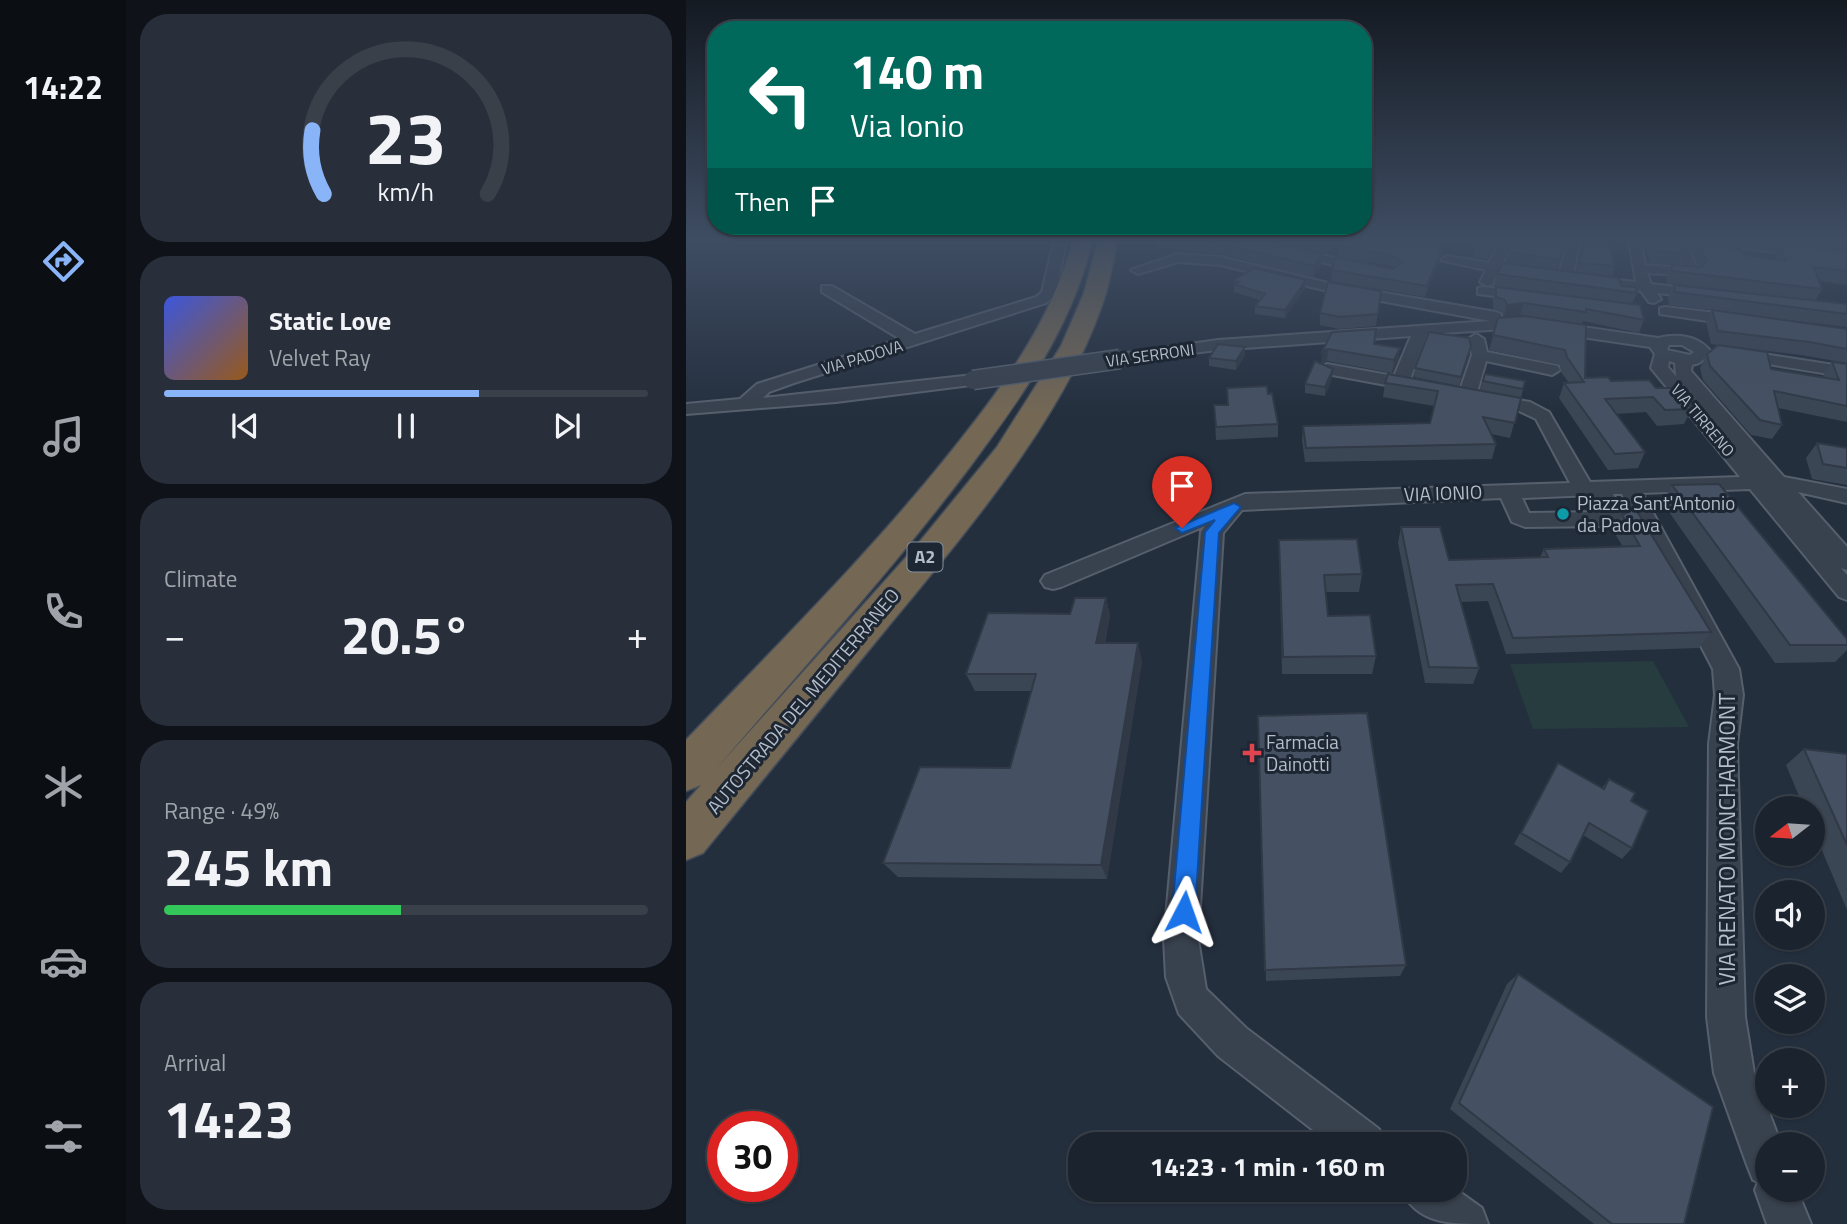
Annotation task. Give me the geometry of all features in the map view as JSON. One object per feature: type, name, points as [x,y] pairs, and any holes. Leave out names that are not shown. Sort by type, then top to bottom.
[{"type":"highway","name":"AUTOSTRADA DEL MEDITERRANEO","points":[[686,771],[844,598],[942,483],[999,409],[1047,335],[1064,298]]},
{"type":"highway","name":"AUTOSTRADA DEL MEDITERRANEO","points":[[686,838],[980,488],[1048,390],[1078,336],[1093,298]]},
{"type":"street","points":[[842,298],[915,341]]},
{"type":"street","name":"VIA PADOVA","points":[[746,403],[763,388],[788,379],[1044,298]]},
{"type":"street","points":[[1380,298],[1473,318]]},
{"type":"street","points":[[1454,393],[1480,355],[1473,318],[1478,298]]},
{"type":"street","points":[[1544,298],[1548,299]]},
{"type":"street","points":[[1614,338],[1662,351],[1667,331],[1644,298]]},
{"type":"street","points":[[1650,298],[1665,311],[1693,352],[1764,354],[1847,372]]},
{"type":"street","points":[[1665,311],[1758,323]]},
{"type":"street","name":"VIA SERRONI","points":[[686,409],[836,397],[1218,345],[1419,335],[1473,318],[1614,338],[1662,351],[1693,352]]},
{"type":"street","points":[[1258,351],[1419,335],[1400,382]]},
{"type":"street","name":"VIA TIRRENO","points":[[1662,351],[1756,484],[1847,591]]},
{"type":"street","name":"VIA TIRRENO","points":[[1693,352],[1682,372],[1780,482]]},
{"type":"street","points":[[1480,355],[1552,370]]},
{"type":"street","points":[[1327,369],[1524,406],[1544,416],[1604,488],[1613,516],[1608,519],[1525,520],[1520,517],[1508,490]]},
{"type":"street","points":[[1780,482],[1847,562]]},
{"type":"street","name":"VIA IONIO","points":[[1053,582],[1234,507],[1245,500],[1780,482],[1847,496]]},
{"type":"street","name":"VIA RENATO MONCHARMONT","points":[[1604,488],[1726,669],[1729,695],[1723,744],[1726,1017],[1734,1073],[1756,1132]]},
{"type":"street","points":[[1234,507],[1212,532],[1181,939],[1184,978],[1192,1001],[1232,1042],[1348,1132]]},
{"type":"street","points":[[1438,1202],[1466,1224]]},
{"type":"street","points":[[1781,1202],[1789,1224]]},
{"type":"green space","points":[[1653,661],[1689,727],[1533,729],[1510,664]]},
{"type":"building","points":[[1262,298],[1293,298],[1285,310],[1255,306]]},
{"type":"building","points":[[1324,298],[1380,298],[1378,314],[1340,317],[1320,313]]},
{"type":"building","points":[[1499,298],[1585,298],[1640,305],[1644,320],[1586,309],[1586,312],[1524,303],[1507,305],[1505,300]]},
{"type":"building","points":[[1723,298],[1793,298],[1847,304],[1847,314]]},
{"type":"building","points":[[1712,310],[1847,329],[1847,349],[1718,331]]},
{"type":"building","points":[[1524,316],[1586,325],[1585,378],[1608,377],[1611,381],[1649,380],[1656,388],[1672,388],[1692,409],[1665,410],[1653,397],[1605,399],[1645,452],[1615,454],[1564,383],[1584,382],[1565,350],[1493,335],[1498,318]]},
{"type":"building","points":[[1376,329],[1374,344],[1400,348],[1394,360],[1328,349],[1322,352],[1332,332]]},
{"type":"building","points":[[1429,332],[1469,338],[1471,346],[1461,377],[1415,368]]},
{"type":"building","points":[[1218,344],[1245,347],[1236,361],[1209,358]]},
{"type":"building","points":[[1718,345],[1767,352],[1771,369],[1839,380],[1832,362],[1847,364],[1847,406],[1774,391],[1782,425],[1760,420],[1710,366],[1707,354]]},
{"type":"building","points":[[1315,361],[1333,369],[1325,387],[1305,384]]},
{"type":"building","points":[[1388,374],[1521,398],[1515,423],[1483,417],[1496,444],[1306,448],[1303,426],[1430,423],[1438,391],[1385,383]]},
{"type":"building","points":[[1485,374],[1525,381],[1523,389],[1483,381]]},
{"type":"building","points":[[1267,386],[1268,394],[1272,393],[1278,424],[1216,427],[1214,405],[1228,405],[1227,388]]},
{"type":"building","points":[[1817,443],[1847,448],[1847,468],[1823,464]]},
{"type":"building","points":[[1719,484],[1847,639],[1847,645],[1790,645],[1672,485]]},
{"type":"building","points":[[1635,508],[1711,632],[1513,638],[1493,584],[1456,585],[1479,668],[1429,667],[1401,527],[1440,527],[1449,560],[1548,557],[1544,549],[1640,546],[1622,515]]},
{"type":"building","points":[[1357,539],[1362,574],[1324,575],[1328,616],[1370,615],[1376,656],[1283,657],[1279,540]]},
{"type":"building","points":[[1075,598],[1106,598],[1096,643],[1138,643],[1101,865],[883,863],[920,767],[1010,768],[1036,674],[966,674],[988,613],[1070,614]]},
{"type":"building","points":[[1367,713],[1406,965],[1265,970],[1258,716]]},
{"type":"building","points":[[1804,749],[1847,754],[1847,845]]},
{"type":"building","points":[[1558,763],[1604,789],[1609,779],[1635,793],[1631,801],[1648,811],[1632,848],[1589,823],[1570,862],[1521,833]]},
{"type":"building","points":[[1518,974],[1713,1107],[1684,1224],[1612,1224],[1459,1103]]},
{"type":"place","name":"Piazza Sant'Antonio da Padova","points":[[1563,514]]},
{"type":"place","name":"Farmacia Dainotti","points":[[1252,753]]},
{"type":"route","points":[[1182,528],[1234,507],[1212,532],[1184,912]]}]
